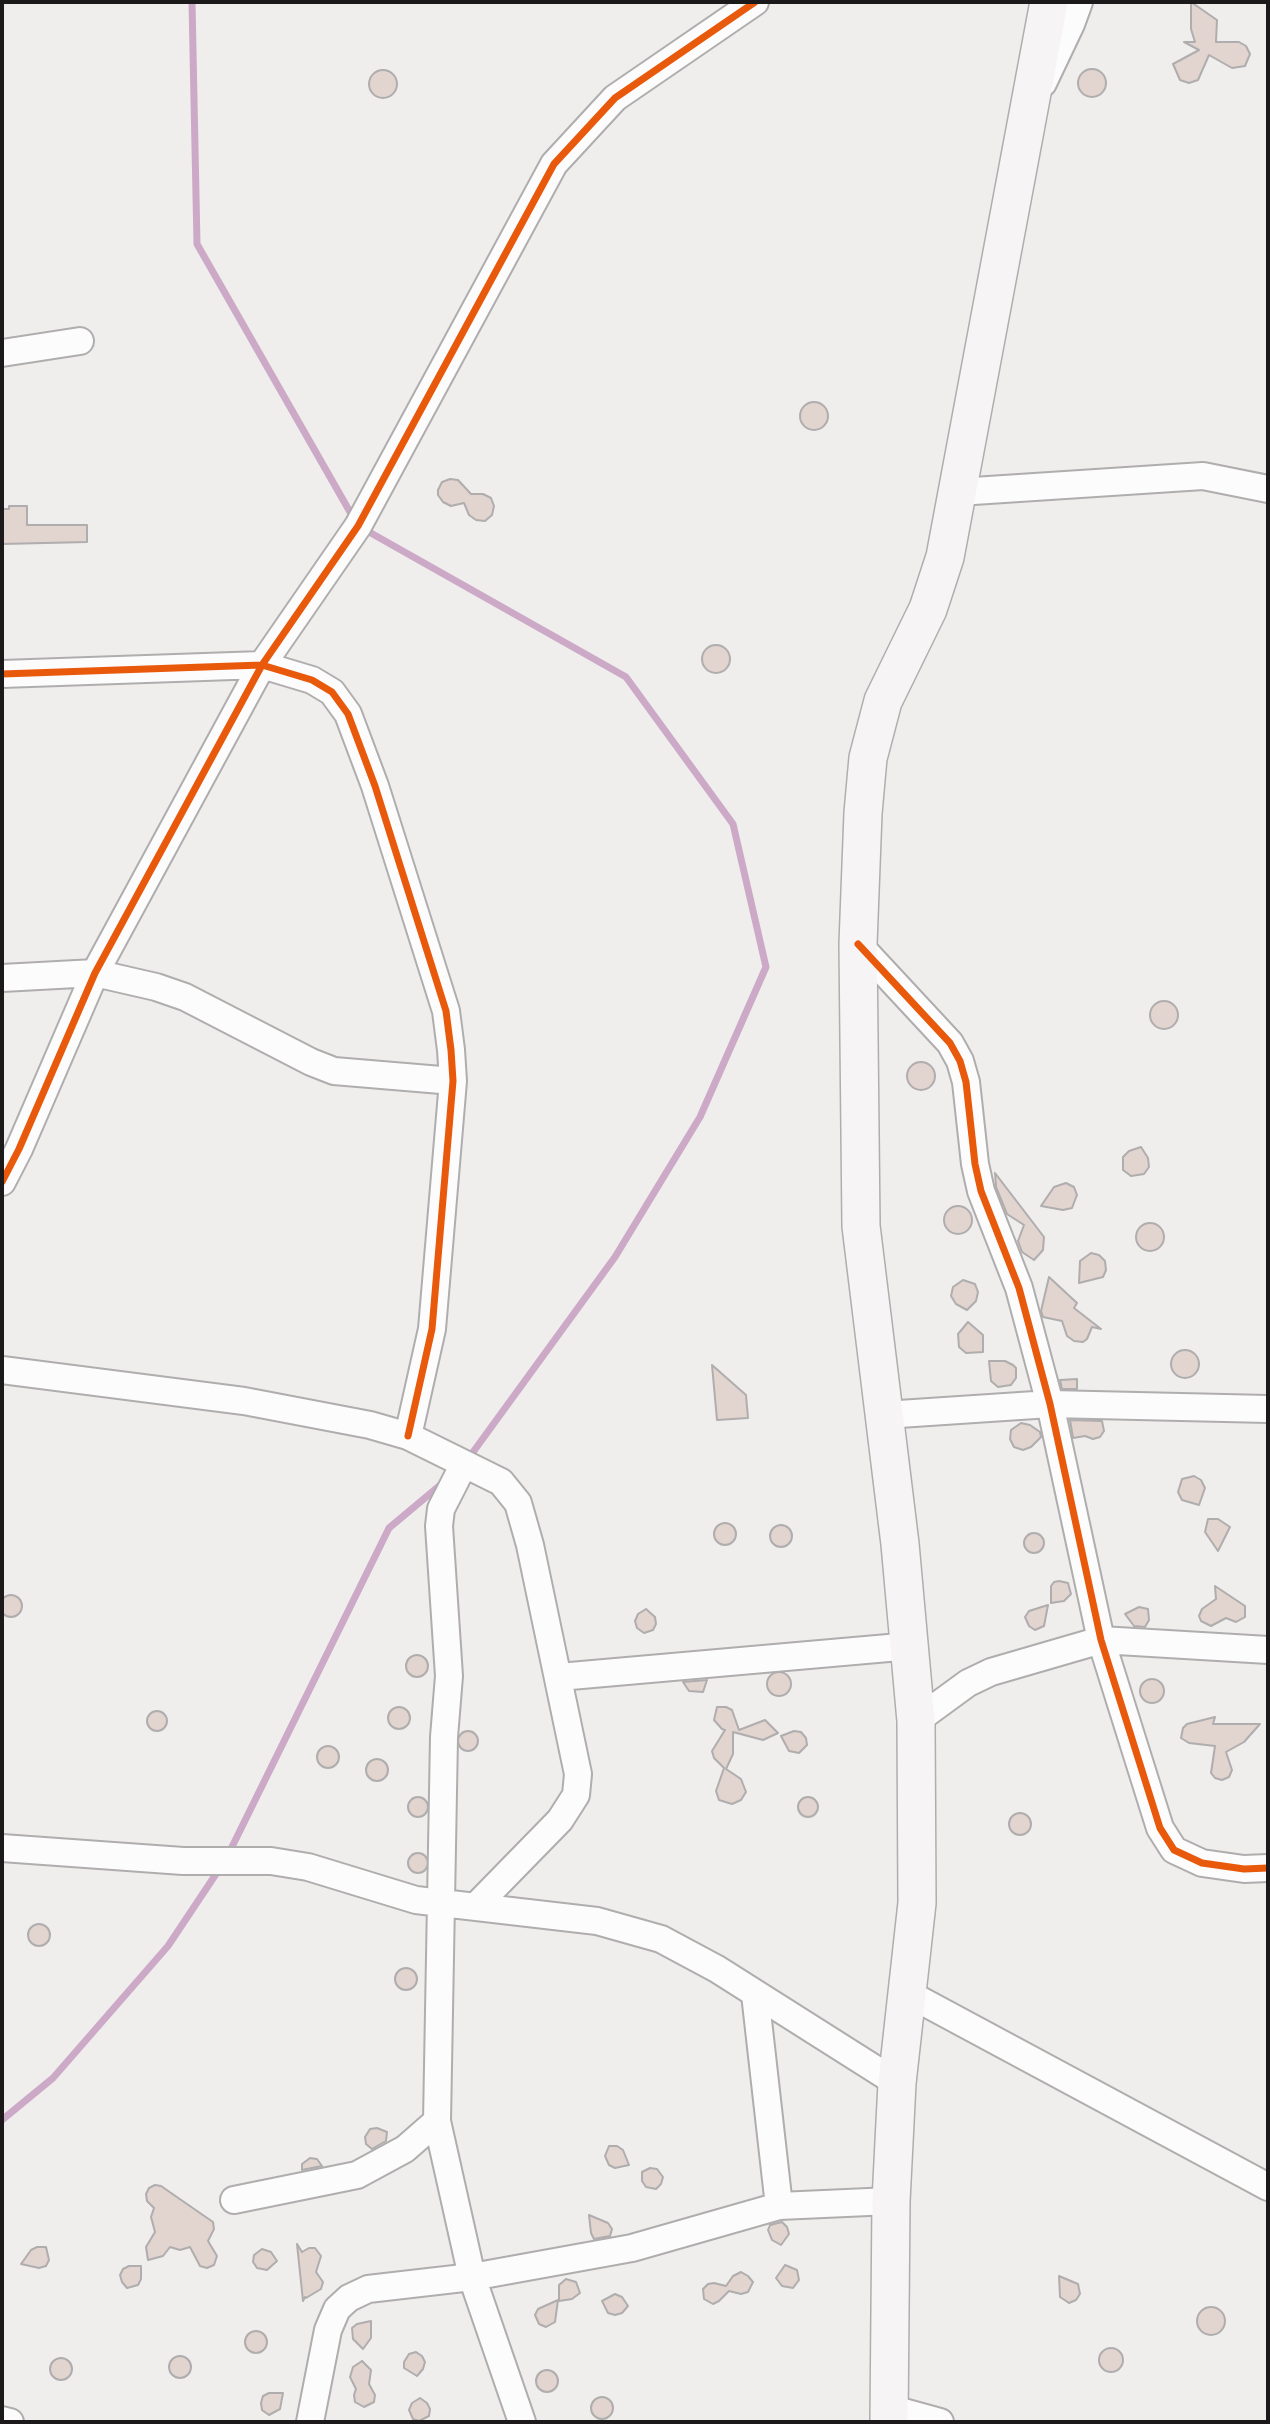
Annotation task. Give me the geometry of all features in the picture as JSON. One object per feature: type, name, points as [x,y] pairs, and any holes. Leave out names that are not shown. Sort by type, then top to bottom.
[{"type":"main road","points":[[889,2415],[891,2201],[897,2083],[917,1903],[915,1721],[911,1646],[861,1226],[858,944],[868,758],[883,701],[928,609],[945,557],[1049,2]]},
{"type":"street","points":[[2,1182],[19,1149],[95,973],[262,665],[358,526],[554,164],[615,98],[755,2]]},
{"type":"street","points":[[1028,117],[1079,2]]},
{"type":"street","points":[[2,353],[80,341]]},
{"type":"street","points":[[958,492],[1203,476],[1268,489]]},
{"type":"street","points":[[2,674],[262,665],[312,680],[332,692],[348,714],[375,786],[446,1011],[453,1081],[432,1329],[408,1436]]},
{"type":"street","points":[[858,944],[950,1043],[960,1061],[966,1082],[975,1164],[981,1191],[1019,1287],[1050,1405],[1101,1640],[1160,1828],[1174,1850],[1202,1863],[1244,1869],[1268,1868]]},
{"type":"street","points":[[2,978],[95,973],[156,987],[185,998],[311,1062],[334,1070],[453,1081]]},
{"type":"street","points":[[2,1370],[244,1401],[370,1425],[408,1436],[501,1482],[518,1503],[530,1545],[578,1774],[576,1796],[560,1820],[476,1906]]},
{"type":"street","points":[[884,1415],[1050,1405],[1268,1409]]},
{"type":"street","points":[[464,1464],[441,1508],[439,1526],[449,1676],[443,1737],[437,2121],[472,2277],[522,2422]]},
{"type":"street","points":[[915,1721],[968,1683],[991,1672],[1101,1640],[1268,1650]]},
{"type":"street","points":[[559,1676],[911,1646]]},
{"type":"street","points":[[2,1836],[13,1849],[183,1861],[271,1861],[308,1867],[352,1879],[398,1896],[597,1921],[661,1939],[717,1969],[897,2083]]},
{"type":"street","points":[[907,1993],[1268,2188]]},
{"type":"street","points":[[755,1994],[779,2206]]},
{"type":"street","points":[[234,2200],[357,2175],[405,2149],[437,2121]]},
{"type":"street","points":[[310,2422],[328,2330],[337,2309],[349,2298],[368,2289],[472,2277],[632,2248],[779,2206],[891,2201]]},
{"type":"street","points":[[889,2415],[940,2422]]},
{"type":"street","points":[[2,2420],[10,2422]]},
{"type":"building","points":[[1191,2],[1217,20],[1216,42],[1239,42],[1246,46],[1250,54],[1245,66],[1232,68],[1209,55],[1198,80],[1189,83],[1180,80],[1173,64],[1199,50],[1184,42],[1195,42],[1191,29]]},
{"type":"building","points":[[1092,69],[1102,73],[1106,83],[1102,93],[1092,97],[1082,93],[1078,83],[1082,73]]},
{"type":"building","points":[[383,70],[393,74],[397,84],[393,94],[383,98],[373,94],[369,84],[373,74]]},
{"type":"building","points":[[814,402],[824,406],[828,416],[824,426],[814,430],[804,426],[800,416],[804,406]]},
{"type":"building","points":[[458,480],[471,494],[483,494],[491,498],[494,506],[492,515],[485,521],[476,520],[469,515],[464,503],[451,506],[443,502],[438,490],[442,482]]},
{"type":"building","points":[[9,506],[27,506],[27,525],[87,525],[87,542],[2,544],[2,509],[9,509]]},
{"type":"building","points":[[716,645],[726,649],[730,659],[726,669],[716,673],[706,669],[702,659],[706,649]]},
{"type":"building","points":[[1164,1001],[1174,1005],[1178,1015],[1174,1025],[1164,1029],[1154,1025],[1150,1015],[1154,1005]]},
{"type":"building","points":[[921,1062],[931,1066],[935,1076],[931,1086],[921,1090],[911,1086],[907,1076],[911,1066]]},
{"type":"building","points":[[1141,1147],[1148,1158],[1149,1167],[1144,1174],[1131,1176],[1123,1170],[1123,1157],[1129,1151]]},
{"type":"building","points":[[995,1173],[1044,1237],[1043,1250],[1034,1260],[1022,1252],[1018,1241],[1024,1225],[1007,1214],[996,1187]]},
{"type":"building","points":[[1066,1183],[1074,1187],[1077,1195],[1072,1208],[1063,1210],[1041,1206],[1054,1187]]},
{"type":"building","points":[[958,1206],[968,1210],[972,1220],[968,1230],[958,1234],[948,1230],[944,1220],[948,1210]]},
{"type":"building","points":[[1150,1223],[1160,1227],[1164,1237],[1160,1247],[1150,1251],[1140,1247],[1136,1237],[1140,1227]]},
{"type":"building","points":[[1091,1253],[1099,1255],[1105,1261],[1106,1270],[1103,1277],[1079,1283],[1080,1261]]},
{"type":"building","points":[[1049,1277],[1077,1303],[1074,1308],[1101,1329],[1092,1327],[1087,1339],[1083,1342],[1074,1341],[1067,1336],[1062,1321],[1043,1317],[1041,1311]]},
{"type":"building","points":[[963,1280],[975,1284],[978,1292],[976,1301],[967,1310],[956,1304],[951,1296],[953,1287]]},
{"type":"building","points":[[968,1322],[983,1335],[983,1352],[966,1353],[959,1347],[958,1334]]},
{"type":"building","points":[[1185,1350],[1195,1354],[1199,1364],[1195,1374],[1185,1378],[1175,1374],[1171,1364],[1175,1354]]},
{"type":"building","points":[[989,1361],[1005,1361],[1016,1368],[1016,1378],[1011,1385],[998,1387],[991,1381]]},
{"type":"building","points":[[712,1365],[746,1395],[748,1418],[717,1420]]},
{"type":"building","points":[[1077,1379],[1077,1389],[1062,1389],[1060,1380]]},
{"type":"building","points":[[1070,1420],[1102,1421],[1104,1431],[1100,1437],[1093,1439],[1085,1436],[1073,1438]]},
{"type":"building","points":[[1021,1423],[1040,1432],[1041,1437],[1031,1447],[1023,1450],[1014,1447],[1010,1439],[1011,1430]]},
{"type":"building","points":[[1194,1476],[1201,1480],[1205,1488],[1199,1505],[1182,1500],[1178,1492],[1182,1479]]},
{"type":"building","points":[[1208,1519],[1218,1519],[1230,1527],[1218,1551],[1205,1532]]},
{"type":"building","points":[[725,1523],[733,1526],[736,1534],[733,1542],[725,1545],[717,1542],[714,1534],[717,1526]]},
{"type":"building","points":[[781,1525],[789,1528],[792,1536],[789,1544],[781,1547],[773,1544],[770,1536],[773,1528]]},
{"type":"building","points":[[1030,1533],[1038,1533],[1044,1543],[1038,1553],[1030,1553],[1024,1547],[1024,1539]]},
{"type":"building","points":[[1059,1581],[1068,1583],[1071,1594],[1064,1601],[1051,1603],[1051,1586]]},
{"type":"building","points":[[1215,1586],[1245,1606],[1245,1617],[1236,1622],[1226,1618],[1211,1626],[1201,1621],[1199,1616],[1202,1609],[1216,1599]]},
{"type":"building","points":[[11,1595],[21,1602],[22,1606],[15,1616],[11,1617],[1,1610],[0,1606],[7,1596]]},
{"type":"building","points":[[1048,1605],[1044,1626],[1035,1630],[1029,1626],[1025,1617],[1029,1611]]},
{"type":"building","points":[[1139,1607],[1148,1609],[1149,1620],[1145,1627],[1134,1626],[1125,1614]]},
{"type":"building","points":[[646,1609],[655,1617],[656,1624],[653,1630],[644,1633],[637,1628],[635,1621],[638,1614]]},
{"type":"building","points":[[417,1655],[427,1662],[428,1666],[421,1676],[417,1677],[407,1670],[406,1666],[413,1656]]},
{"type":"building","points":[[779,1672],[790,1679],[791,1684],[784,1695],[779,1696],[768,1689],[767,1684],[774,1673]]},
{"type":"building","points":[[1152,1679],[1161,1682],[1164,1691],[1161,1700],[1152,1703],[1143,1700],[1140,1691],[1143,1682]]},
{"type":"building","points":[[707,1680],[703,1692],[689,1691],[683,1682]]},
{"type":"building","points":[[399,1707],[409,1714],[410,1718],[403,1728],[399,1729],[389,1722],[388,1718],[395,1708]]},
{"type":"building","points":[[717,1707],[732,1710],[739,1730],[765,1720],[778,1733],[763,1740],[733,1732],[733,1754],[726,1769],[741,1779],[746,1792],[741,1800],[732,1804],[719,1800],[716,1791],[724,1768],[714,1758],[712,1751],[725,1730],[714,1720]]},
{"type":"building","points":[[157,1711],[164,1714],[167,1721],[164,1728],[157,1731],[150,1728],[147,1721],[150,1714]]},
{"type":"building","points":[[1215,1717],[1213,1724],[1260,1724],[1244,1742],[1226,1752],[1232,1770],[1229,1777],[1222,1780],[1211,1773],[1215,1746],[1189,1743],[1181,1738],[1183,1728],[1187,1724]]},
{"type":"building","points":[[468,1731],[475,1734],[478,1741],[475,1748],[468,1751],[461,1748],[458,1741],[461,1734]]},
{"type":"building","points":[[794,1731],[801,1732],[806,1738],[807,1745],[799,1753],[789,1751],[781,1736]]},
{"type":"building","points":[[328,1746],[336,1749],[339,1757],[336,1765],[328,1768],[320,1765],[317,1757],[320,1749]]},
{"type":"building","points":[[377,1759],[387,1766],[388,1770],[381,1780],[377,1781],[367,1774],[366,1770],[373,1760]]},
{"type":"building","points":[[418,1797],[425,1800],[428,1807],[425,1814],[418,1817],[411,1814],[408,1807],[411,1800]]},
{"type":"building","points":[[808,1797],[815,1800],[818,1807],[815,1814],[808,1817],[801,1814],[798,1807],[801,1800]]},
{"type":"building","points":[[1020,1813],[1030,1820],[1031,1824],[1024,1834],[1020,1835],[1010,1828],[1009,1824],[1016,1814]]},
{"type":"building","points":[[418,1853],[425,1856],[428,1863],[425,1870],[418,1873],[411,1870],[408,1863],[411,1856]]},
{"type":"building","points":[[39,1924],[49,1931],[50,1935],[43,1945],[39,1946],[29,1939],[28,1935],[35,1925]]},
{"type":"building","points":[[406,1968],[416,1975],[417,1979],[410,1989],[406,1990],[396,1983],[395,1979],[402,1969]]},
{"type":"building","points":[[377,2128],[387,2132],[386,2141],[372,2149],[366,2144],[365,2137],[370,2129]]},
{"type":"building","points":[[609,2146],[617,2146],[623,2150],[629,2165],[615,2168],[609,2165],[605,2156]]},
{"type":"building","points":[[310,2158],[317,2159],[322,2166],[302,2170],[302,2164]]},
{"type":"building","points":[[650,2168],[657,2169],[663,2177],[656,2189],[646,2187],[642,2181],[642,2172]]},
{"type":"building","points":[[161,2186],[213,2222],[214,2229],[208,2241],[217,2256],[214,2265],[207,2268],[200,2266],[190,2247],[180,2250],[170,2247],[163,2256],[148,2260],[146,2247],[155,2232],[151,2217],[154,2208],[147,2201],[146,2194],[149,2188]]},
{"type":"building","points":[[589,2215],[608,2223],[612,2229],[610,2236],[594,2239]]},
{"type":"building","points":[[782,2222],[789,2234],[781,2245],[772,2240],[768,2230],[770,2225]]},
{"type":"building","points":[[297,2244],[302,2252],[315,2248],[321,2256],[316,2272],[323,2282],[321,2289],[305,2297],[303,2301]]},
{"type":"building","points":[[46,2247],[49,2260],[46,2266],[39,2268],[21,2264],[31,2250]]},
{"type":"building","points":[[262,2249],[271,2252],[277,2261],[267,2270],[257,2268],[253,2262],[254,2255]]},
{"type":"building","points":[[785,2265],[797,2270],[799,2280],[793,2288],[782,2286],[776,2278]]},
{"type":"building","points":[[141,2266],[141,2279],[138,2285],[127,2288],[120,2275],[123,2269]]},
{"type":"building","points":[[741,2272],[753,2282],[748,2292],[741,2294],[729,2291],[713,2304],[704,2299],[703,2289],[708,2284],[726,2286],[733,2276]]},
{"type":"building","points":[[1059,2276],[1078,2284],[1080,2294],[1076,2300],[1069,2303],[1060,2297]]},
{"type":"building","points":[[566,2279],[576,2282],[580,2293],[572,2299],[559,2301],[559,2285]]},
{"type":"building","points":[[615,2294],[622,2297],[628,2306],[622,2313],[615,2315],[608,2313],[602,2301]]},
{"type":"building","points":[[558,2300],[555,2322],[546,2327],[539,2324],[535,2315],[538,2309]]},
{"type":"building","points":[[1211,2307],[1221,2311],[1225,2321],[1221,2331],[1211,2335],[1201,2331],[1197,2321],[1201,2311]]},
{"type":"building","points":[[371,2321],[371,2338],[363,2349],[353,2339],[352,2328]]},
{"type":"building","points":[[256,2331],[266,2338],[267,2342],[260,2352],[256,2353],[246,2346],[245,2342],[252,2332]]},
{"type":"building","points":[[1111,2348],[1120,2351],[1123,2360],[1120,2369],[1111,2372],[1102,2369],[1099,2360],[1102,2351]]},
{"type":"building","points":[[416,2352],[425,2362],[417,2376],[404,2368],[409,2354]]},
{"type":"building","points":[[180,2356],[190,2363],[191,2367],[184,2377],[180,2378],[170,2371],[169,2367],[176,2357]]},
{"type":"building","points":[[61,2358],[71,2365],[72,2369],[65,2379],[61,2380],[51,2373],[50,2369],[57,2359]]},
{"type":"building","points":[[362,2361],[371,2370],[369,2384],[375,2395],[374,2402],[364,2407],[355,2402],[356,2389],[350,2377],[353,2367]]},
{"type":"building","points":[[547,2370],[557,2377],[558,2381],[551,2391],[547,2392],[537,2385],[536,2381],[543,2371]]},
{"type":"building","points":[[283,2393],[280,2409],[269,2415],[262,2410],[261,2403],[263,2396]]},
{"type":"building","points":[[602,2397],[612,2404],[613,2408],[606,2418],[602,2419],[592,2412],[591,2408],[598,2398]]},
{"type":"building","points":[[420,2398],[430,2409],[429,2416],[419,2421],[413,2419],[409,2410],[412,2403]]},
{"type":"waterway","points":[[192,2],[197,244],[354,519]]},
{"type":"waterway","points":[[362,528],[626,677],[733,824],[766,967],[700,1117],[615,1257],[468,1459]]},
{"type":"waterway","points":[[228,1855],[389,1528],[444,1482]]},
{"type":"waterway","points":[[2,2120],[53,2078],[168,1946],[220,1868]]},
{"type":"cycle path","points":[[2,1182],[19,1149],[95,973],[262,665],[358,526],[554,164],[615,98],[755,2]]},
{"type":"cycle path","points":[[2,674],[262,665],[312,680],[332,692],[348,714],[375,786],[446,1011],[451,1050],[453,1081],[432,1329],[408,1436]]},
{"type":"cycle path","points":[[858,944],[950,1043],[960,1061],[966,1082],[975,1164],[981,1191],[1019,1288],[1050,1404],[1101,1640],[1160,1828],[1174,1850],[1202,1863],[1244,1869],[1268,1868]]}]
